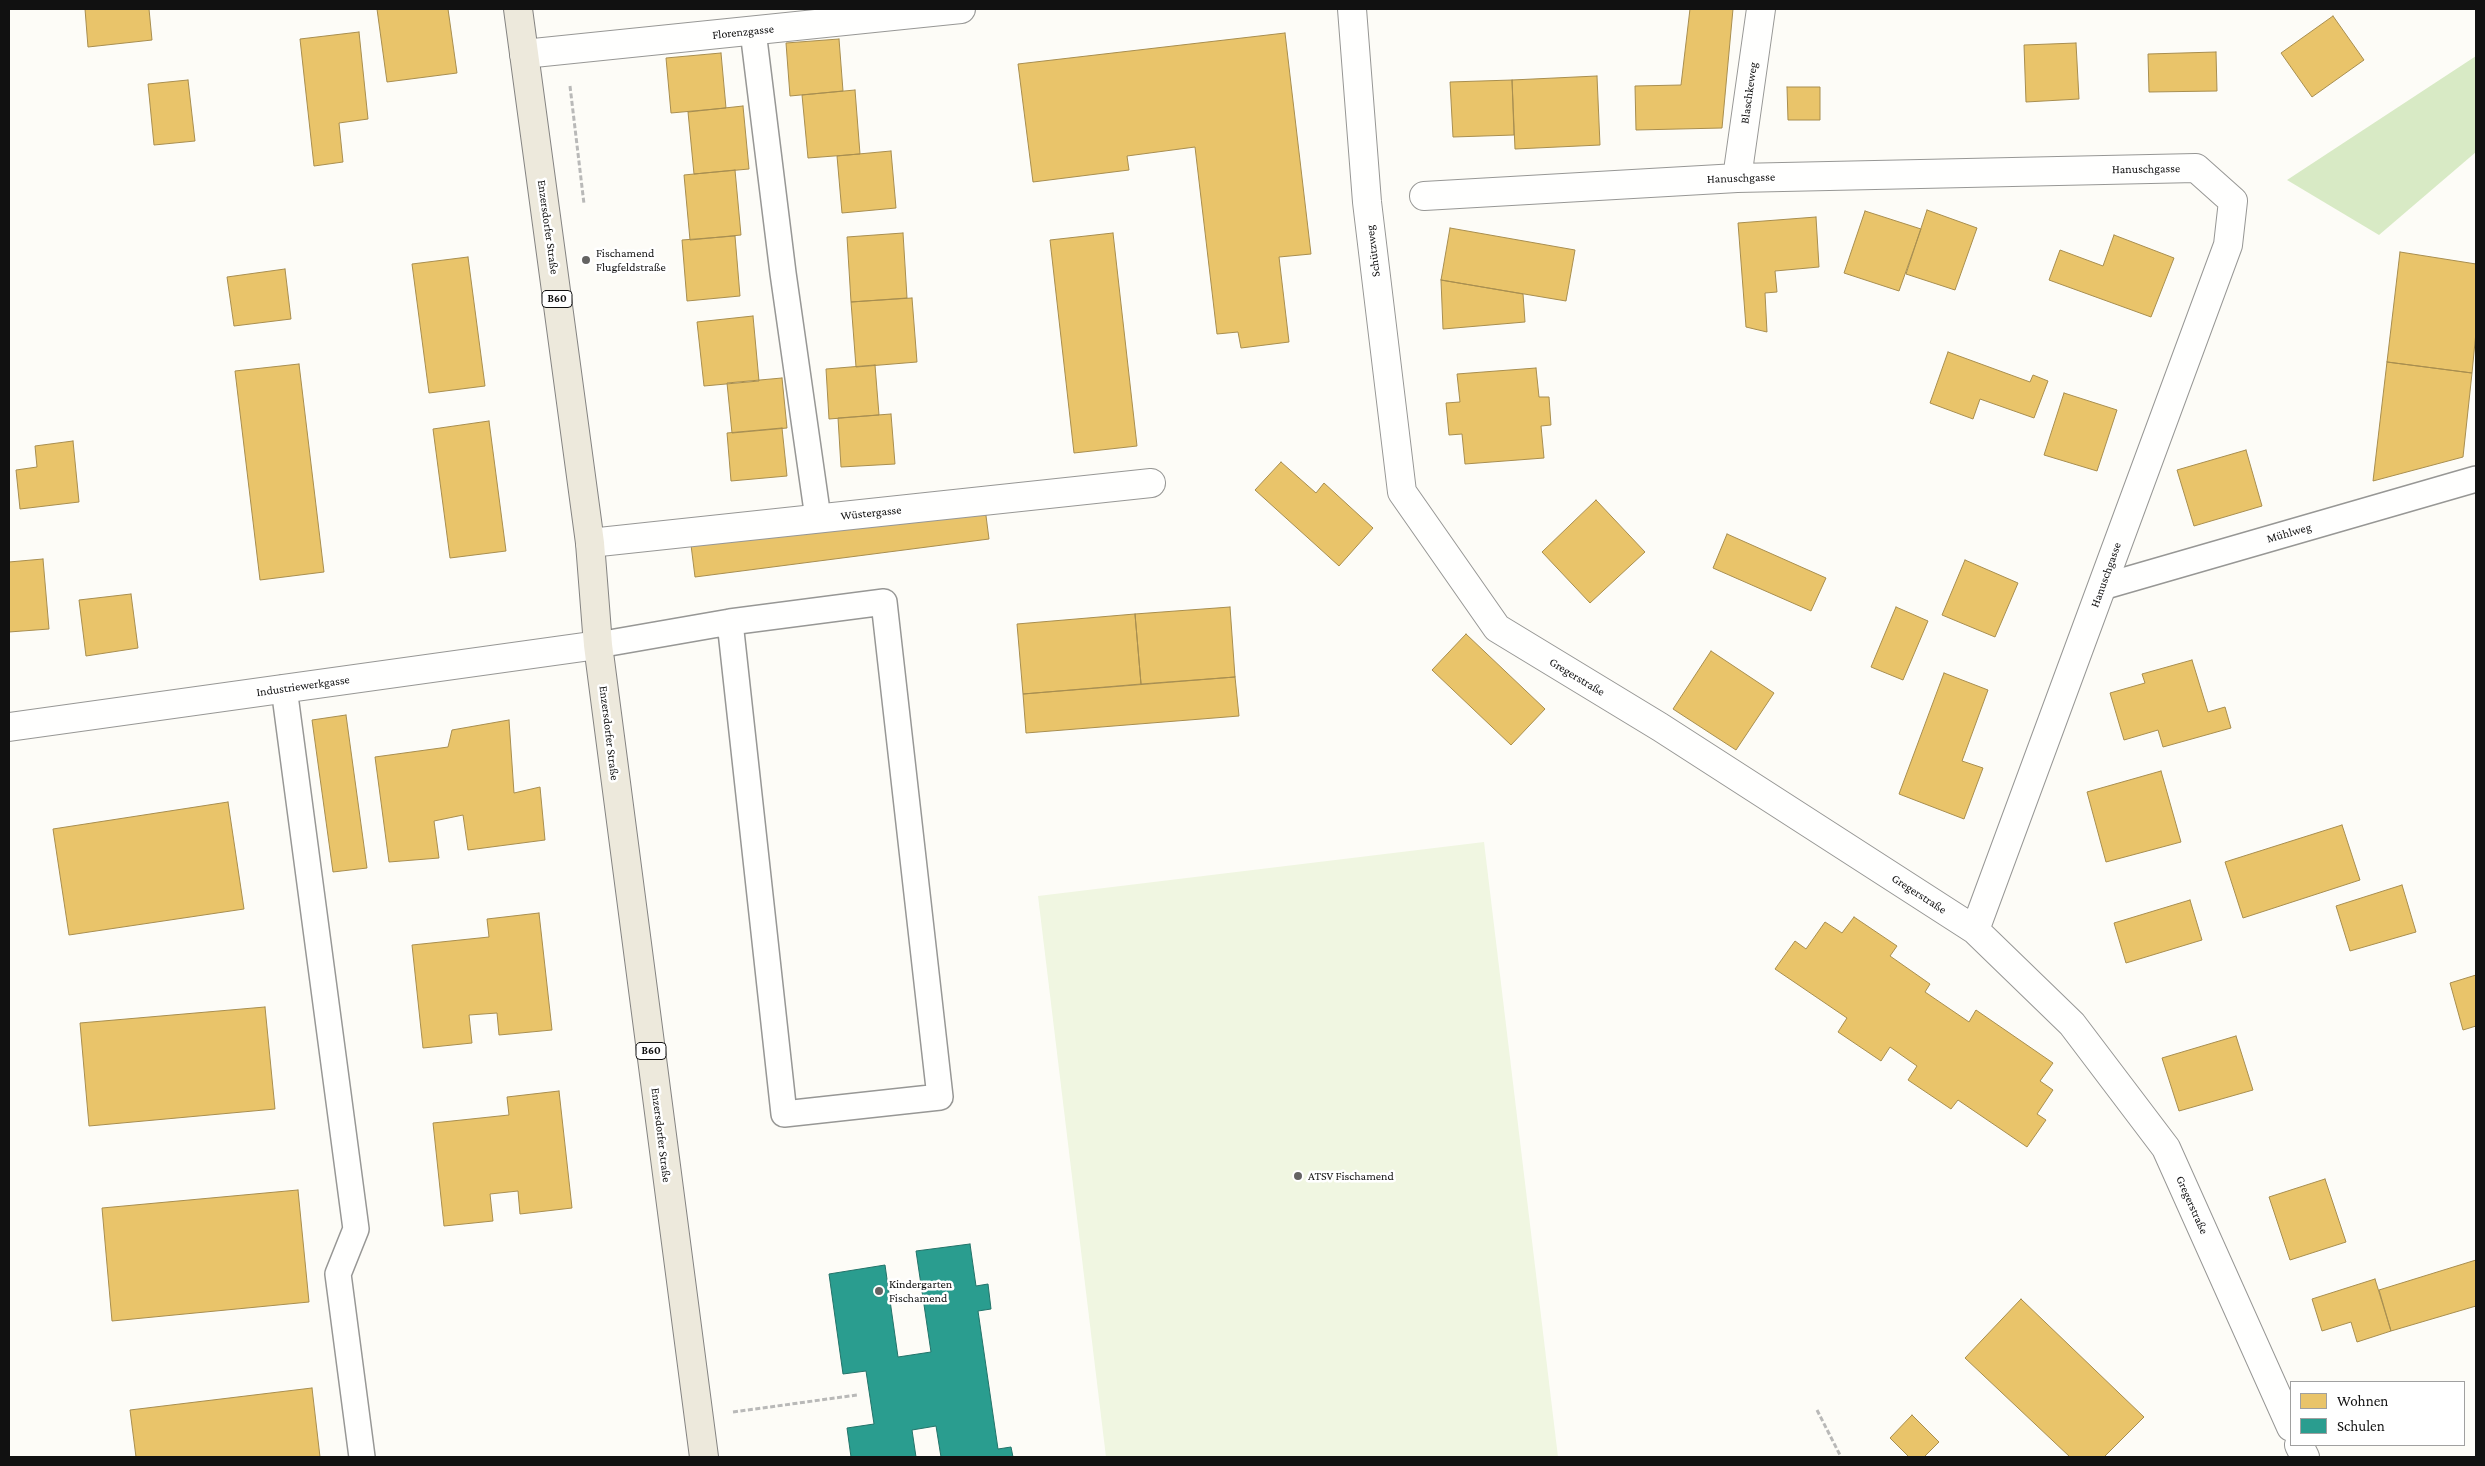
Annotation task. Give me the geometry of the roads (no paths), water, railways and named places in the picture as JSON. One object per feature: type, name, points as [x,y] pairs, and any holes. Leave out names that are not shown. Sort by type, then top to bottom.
[{"type":"main road","name":"Enzersdorfer Straße","points":[[518,9],[590,543],[598,645],[704,1457]]},
{"type":"street","name":"Florenzgasse","points":[[524,54],[961,9]]},
{"type":"street","name":"Schützweg","points":[[1352,9],[1367,202],[1402,492]]},
{"type":"street","name":"Blaschkeweg","points":[[1737,178],[1761,9]]},
{"type":"street","name":"Hanuschgasse","points":[[1424,196],[1737,178],[2196,168],[2233,201],[2228,245],[1974,930]]},
{"type":"street","name":"Wüstergasse","points":[[590,543],[1151,483]]},
{"type":"street","name":"Gregerstraße","points":[[1402,492],[1497,628],[1660,727],[1974,930],[2072,1024],[2166,1148],[2290,1425]]},
{"type":"street","name":"Industriewerkgasse","points":[[9,727],[598,645]]},
{"type":"lane","points":[[753,31],[782,273],[818,518]]},
{"type":"lane","name":"Mühlweg","points":[[2102,587],[2468,482]]},
{"type":"lane","points":[[598,645],[730,622],[884,602],[940,1097],[784,1114],[730,622]]},
{"type":"lane","points":[[284,688],[356,1229],[338,1274],[362,1457]]},
{"type":"place","name":"Fischamend Flugfeldstraße","points":[[586,260]]},
{"type":"place","name":"ATSV Fischamend","points":[[1298,1176]]},
{"type":"place","name":"Kindergarten Fischamend","points":[[879,1291]]}]
